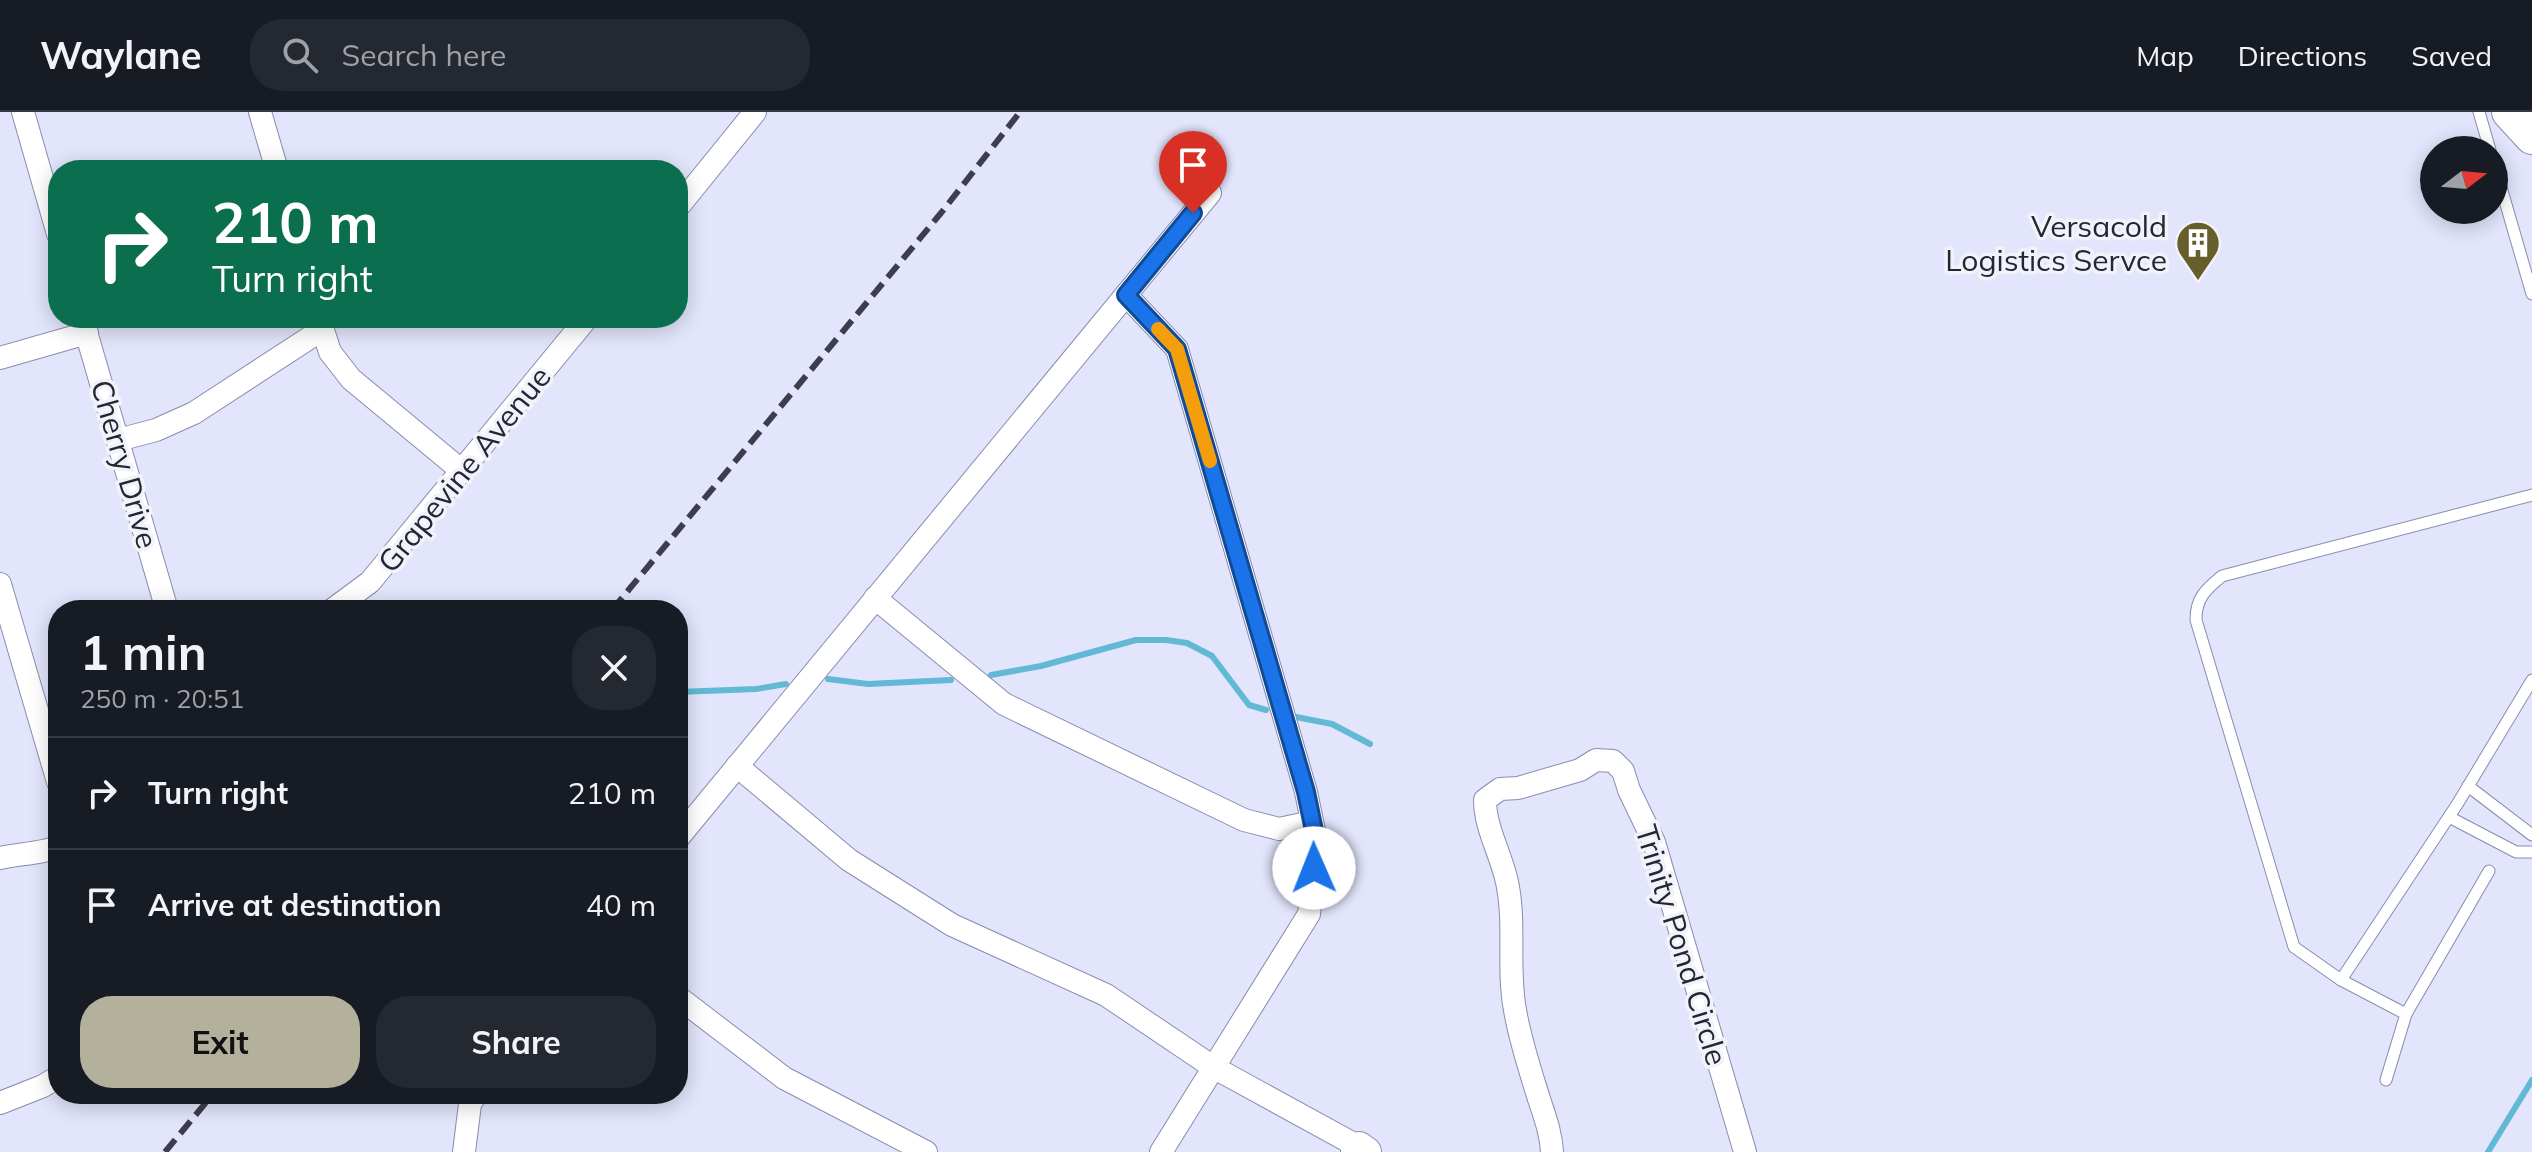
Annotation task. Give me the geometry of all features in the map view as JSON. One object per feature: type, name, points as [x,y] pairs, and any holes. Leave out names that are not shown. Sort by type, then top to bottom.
[{"type":"main road","points":[[2509,112],[2532,137]]},
{"type":"street","points":[[23,112],[48,199]]},
{"type":"street","points":[[260,112],[274,160]]},
{"type":"street","points":[[688,195],[755,112]]},
{"type":"street","points":[[688,826],[1210,193]]},
{"type":"street","points":[[1126,295],[1177,349],[1306,792],[1317,845],[1309,914],[1161,1152]]},
{"type":"street","points":[[0,358],[80,328]]},
{"type":"street","name":"Cherry Drive","points":[[86,328],[164,600]]},
{"type":"street","points":[[118,440],[156,430],[194,413],[315,328]]},
{"type":"street","points":[[322,328],[330,352],[351,379],[462,471]]},
{"type":"street","name":"Grapevine Avenue","points":[[346,600],[370,582],[579,328]]},
{"type":"street","points":[[0,584],[48,748]]},
{"type":"street","points":[[875,598],[1004,704],[1244,820],[1279,829],[1312,822]]},
{"type":"street","name":"Trinity Pond Circle","points":[[1552,1152],[1548,1122],[1514,1007],[1511,912],[1503,863],[1485,817],[1485,800],[1500,789],[1518,788],[1580,770],[1596,760],[1613,761],[1623,771],[1654,842],[1745,1152]]},
{"type":"street","points":[[737,766],[849,860],[952,925],[1106,995],[1213,1067],[1360,1150]]},
{"type":"street","points":[[0,858],[48,850]]},
{"type":"street","points":[[688,1005],[784,1078],[926,1152]]},
{"type":"street","points":[[0,1103],[48,1083]]},
{"type":"street","points":[[464,1152],[470,1104]]},
{"type":"lane","points":[[2479,112],[2486,136]]},
{"type":"lane","points":[[2508,211],[2532,294]]},
{"type":"lane","points":[[2406,1014],[2341,980],[2294,947],[2196,620],[2196,603],[2204,590],[2222,576],[2532,495]]},
{"type":"lane","points":[[2341,980],[2449,817],[2532,680]]},
{"type":"lane","points":[[2468,786],[2532,835]]},
{"type":"lane","points":[[2449,817],[2516,852],[2532,852]]},
{"type":"lane","points":[[2386,1080],[2406,1014],[2489,871]]},
{"type":"waterway","points":[[991,675],[1041,666],[1136,640],[1166,640],[1187,643],[1212,656],[1249,705],[1266,710]]},
{"type":"waterway","points":[[828,679],[868,684],[951,680]]},
{"type":"waterway","points":[[688,692],[756,689],[786,684]]},
{"type":"waterway","points":[[1291,716],[1332,724],[1370,744]]},
{"type":"waterway","points":[[2488,1152],[2532,1080]]},
{"type":"railway","points":[[620,600],[941,213],[1020,112]]},
{"type":"railway","points":[[165,1152],[205,1104]]},
{"type":"slow traffic","points":[[1158,329],[1177,349],[1210,461]]},
{"type":"place","name":"Versacold Logistics Servce","points":[[2198,282]]},
{"type":"route","points":[[1193,213],[1126,295],[1177,349],[1306,792],[1317,845],[1314,868]]}]
